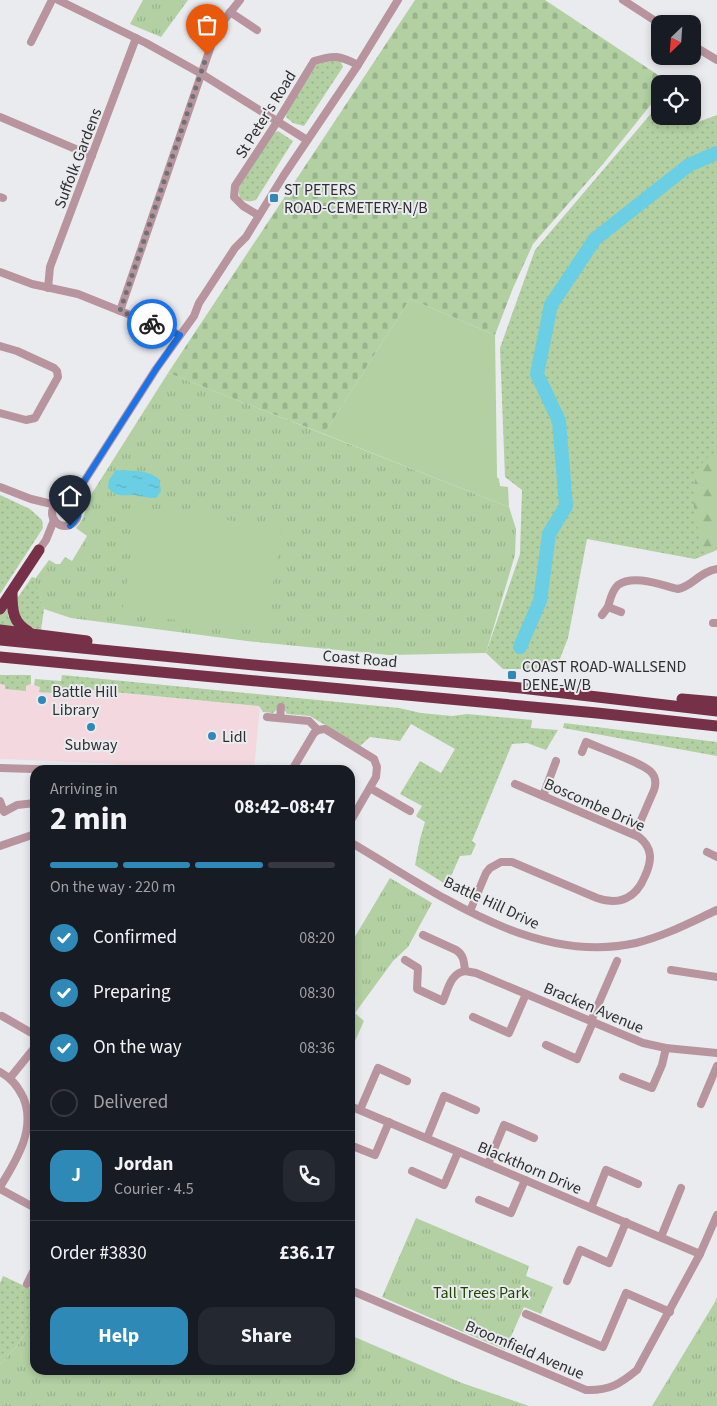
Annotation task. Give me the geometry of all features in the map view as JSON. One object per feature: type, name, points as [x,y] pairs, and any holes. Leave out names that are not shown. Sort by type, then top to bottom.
[{"type":"highway","points":[[0,609],[42,545]]},
{"type":"highway","points":[[12,593],[14,618],[20,626],[30,633]]},
{"type":"highway","points":[[0,630],[264,666]]},
{"type":"highway","name":"Coast Road","points":[[0,640],[264,666],[521,688],[717,710]]},
{"type":"highway","name":"Coast Road","points":[[0,657],[598,713],[717,726]]},
{"type":"highway","points":[[521,688],[717,702]]},
{"type":"highway","points":[[598,713],[717,732]]},
{"type":"street","points":[[31,42],[52,0]]},
{"type":"street","points":[[58,0],[136,38],[200,73],[307,140]]},
{"type":"street","points":[[120,311],[200,73],[214,37],[240,0]]},
{"type":"street","points":[[67,501],[85,480],[156,369],[194,316],[199,303],[235,248],[246,237],[258,215],[358,65],[398,0]]},
{"type":"street","points":[[623,0],[651,18]]},
{"type":"street","points":[[230,12],[257,30]]},
{"type":"street","name":"Suffolk Gardens","points":[[48,288],[50,267],[136,38]]},
{"type":"street","points":[[701,50],[717,60]]},
{"type":"street","name":"St Peter's Road","points":[[258,215],[243,206],[234,197],[235,186],[278,122],[314,61],[329,56],[341,56],[358,65]]},
{"type":"street","points":[[0,117],[92,156]]},
{"type":"street","points":[[0,272],[25,282],[78,294],[180,335]]},
{"type":"street","points":[[0,346],[17,351],[54,368],[58,374],[35,418],[26,420],[0,413]]},
{"type":"street","points":[[75,505],[85,480]]},
{"type":"street","points":[[0,487],[31,499],[56,505],[59,502],[67,501],[75,505],[78,512],[76,520],[70,526],[56,520],[31,499]]},
{"type":"street","points":[[42,545],[56,520],[56,505]]},
{"type":"street","points":[[602,615],[608,607],[618,585],[629,581],[640,581],[678,589],[683,588],[708,571],[717,569]]},
{"type":"street","points":[[608,607],[621,612]]},
{"type":"street","points":[[280,718],[281,707]]},
{"type":"street","points":[[267,717],[309,721],[318,730]]},
{"type":"street","points":[[295,765],[314,733],[318,730],[325,730],[374,759],[377,767],[376,777],[355,814]]},
{"type":"street","points":[[582,752],[586,742],[646,768],[654,775],[654,790],[635,834]]},
{"type":"street","points":[[543,796],[556,760]]},
{"type":"street","points":[[0,768],[30,769]]},
{"type":"street","name":"Boscombe Drive","points":[[470,911],[486,873],[495,865],[506,862],[517,864],[604,900],[615,901],[630,896],[641,886],[649,868],[651,858],[647,844],[635,834],[515,784]]},
{"type":"street","points":[[370,788],[410,811]]},
{"type":"street","points":[[0,801],[4,812],[17,805],[30,804]]},
{"type":"street","points":[[0,846],[30,836]]},
{"type":"street","name":"Battle Hill Drive","points":[[355,845],[470,911],[541,940],[568,945],[605,947],[636,943],[656,937],[717,910]]},
{"type":"street","points":[[707,852],[717,856]]},
{"type":"street","points":[[405,960],[418,968],[417,989],[443,1001],[452,978],[465,971],[464,960],[461,953],[423,935]]},
{"type":"street","points":[[546,1045],[577,1059],[617,961]]},
{"type":"street","points":[[670,970],[717,977]]},
{"type":"street","name":"Bracken Avenue","points":[[465,971],[476,973],[638,1042],[666,1048],[717,1052]]},
{"type":"street","points":[[473,1017],[509,1032],[526,994]]},
{"type":"street","points":[[2,1016],[30,1032]]},
{"type":"street","points":[[623,1077],[652,1088],[662,1065],[666,1048]]},
{"type":"street","points":[[10,1078],[30,1053]]},
{"type":"street","points":[[701,1104],[717,1066]]},
{"type":"street","points":[[360,1110],[378,1068],[407,1080]]},
{"type":"street","points":[[0,1072],[10,1078],[19,1088],[30,1117]]},
{"type":"street","points":[[427,1138],[444,1096],[476,1110]]},
{"type":"street","name":"Blackthorn Drive","points":[[355,1108],[700,1254]]},
{"type":"street","points":[[355,1147],[375,1155],[389,1122]]},
{"type":"street","points":[[488,1164],[504,1125],[534,1138]]},
{"type":"street","points":[[30,1128],[3,1177],[0,1188],[30,1205]]},
{"type":"street","points":[[412,1171],[444,1185],[458,1152]]},
{"type":"street","points":[[591,1208],[606,1170],[638,1184]]},
{"type":"street","points":[[479,1200],[511,1213],[525,1180]]},
{"type":"street","points":[[660,1237],[681,1188]]},
{"type":"street","name":"Broomfield Avenue","points":[[355,1292],[586,1390],[600,1391],[621,1383],[637,1370],[700,1254],[717,1215]]},
{"type":"street","points":[[566,1281],[580,1250],[609,1263],[626,1222]]},
{"type":"street","points":[[27,1284],[30,1278]]},
{"type":"street","points":[[526,1314],[603,1347],[626,1293],[670,1312]]},
{"type":"shaded area","points":[[0,682],[260,706],[254,765],[122,765],[0,759]]},
{"type":"green space","points":[[143,0],[188,0],[161,37],[130,24]]},
{"type":"green space","points":[[415,0],[545,0],[658,75],[651,75],[651,104],[603,164],[533,244],[513,288],[495,335],[410,299],[324,434],[168,373]]},
{"type":"green space","points":[[336,60],[341,62],[343,67],[304,126],[293,123],[286,117],[287,111],[317,64]]},
{"type":"green space","points":[[651,114],[651,125],[701,125],[701,121],[717,115],[717,550],[695,559],[587,539],[568,638],[556,669],[503,669],[486,653],[520,554],[522,490],[505,477],[500,348],[535,250]]},
{"type":"green space","points":[[278,131],[293,141],[256,200],[248,201],[240,198],[238,189],[272,134]]},
{"type":"green space","points":[[410,299],[495,335],[497,477],[500,486],[508,487],[509,507],[324,434]]},
{"type":"green space","points":[[168,373],[509,507],[516,529],[515,555],[486,653],[389,655],[247,641],[71,618],[44,609],[35,579],[49,560],[60,564],[65,557],[72,561],[87,536],[76,528],[83,518],[89,498]]},
{"type":"green space","points":[[717,453],[717,546],[704,554],[696,519],[693,494],[698,472],[705,460]]},
{"type":"green space","points":[[0,495],[30,509],[42,520],[43,528],[0,594]]},
{"type":"green space","points":[[138,507],[281,528],[266,632],[122,613]]},
{"type":"green space","points":[[32,577],[35,578],[44,609],[41,630],[24,624],[18,612],[16,600]]},
{"type":"green space","points":[[8,606],[8,616],[13,627],[0,626],[0,614]]},
{"type":"green space","points":[[0,675],[31,675],[31,684],[26,686],[26,691],[5,689],[5,685],[0,684]]},
{"type":"green space","points":[[62,675],[399,708],[421,713],[452,716],[467,714],[532,720],[531,728],[558,730],[546,750],[527,743],[512,744],[472,841],[476,844],[471,855],[460,856],[447,885],[415,865],[425,822],[416,816],[422,806],[400,794],[420,761],[441,773],[455,749],[411,724],[400,741],[370,737],[360,746],[310,716],[287,714],[284,709],[278,709],[273,713],[263,712],[259,706],[71,688],[70,694],[39,692],[40,687],[34,685],[35,679],[61,681]]},
{"type":"green space","points":[[564,723],[717,742],[717,756],[563,728]]},
{"type":"green space","points":[[390,878],[432,903],[408,947],[393,961],[355,1013],[356,935]]},
{"type":"green space","points":[[355,1013],[364,1021],[355,1041]]},
{"type":"green space","name":"Tall Trees Park","points":[[416,1218],[529,1266],[526,1276],[553,1287],[541,1314],[524,1307],[505,1350],[382,1297]]},
{"type":"green space","points":[[3,1276],[30,1289],[30,1326],[17,1346],[0,1364],[0,1283]]},
{"type":"green space","points":[[717,1297],[717,1406],[652,1406],[715,1302]]},
{"type":"green space","points":[[30,1326],[30,1375],[355,1375],[355,1337],[462,1383],[529,1406],[0,1406],[0,1364],[17,1346]]},
{"type":"water","points":[[116,470],[138,471],[154,476],[159,479],[161,491],[156,498],[113,493],[108,487],[109,480]]},
{"type":"waterway","points":[[520,647],[540,601],[549,534],[566,506],[559,421],[537,374],[551,305],[595,239],[689,165],[717,153]]},
{"type":"way so far","points":[[152,324],[120,311],[141,254],[207,55]]},
{"type":"place","name":"ST PETERS ROAD-CEMETERY-N/B","points":[[274,198]]},
{"type":"place","name":"COAST ROAD-WALLSEND DENE-W/B","points":[[512,675]]},
{"type":"place","name":"Battle Hill Library","points":[[42,700]]},
{"type":"place","name":"Subway","points":[[91,727]]},
{"type":"place","name":"Lidl","points":[[212,736]]},
{"type":"route","points":[[70,526],[78,516],[75,505],[85,480],[180,335],[152,324]]}]
